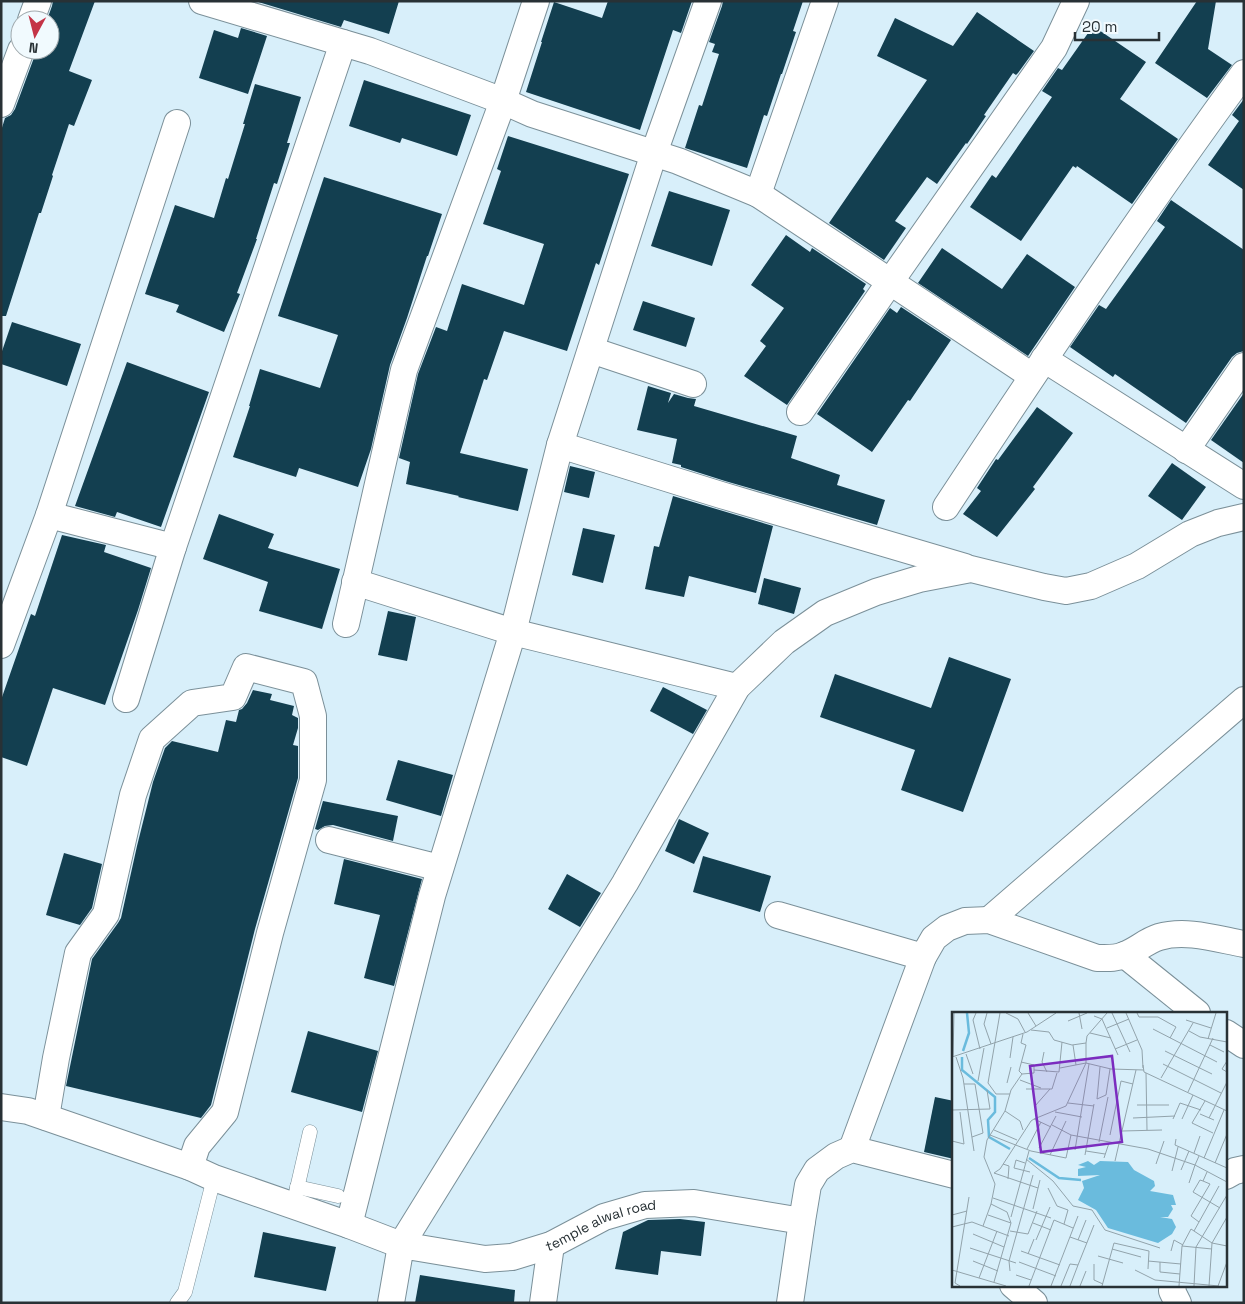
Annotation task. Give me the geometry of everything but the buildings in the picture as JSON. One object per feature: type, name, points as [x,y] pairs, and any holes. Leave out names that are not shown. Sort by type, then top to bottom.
[{"type":"street","points":[[346,624],[404,370],[503,101],[536,1]]},
{"type":"street","points":[[348,1225],[429,905],[513,632],[560,445],[654,153],[708,1]]},
{"type":"street","points":[[758,194],[825,1]]},
{"type":"street","points":[[800,412],[1054,48],[1076,1]]},
{"type":"street","points":[[205,2],[370,51],[503,101],[532,114],[678,161],[758,194],[890,282],[1186,450],[1244,486]]},
{"type":"street","points":[[126,699],[173,547],[343,44]]},
{"type":"street","points":[[1,104],[17,60]]},
{"type":"street","points":[[946,508],[1038,367],[1193,143],[1244,73]]},
{"type":"street","points":[[1,645],[48,515],[177,122]]},
{"type":"street","points":[[591,350],[693,384]]},
{"type":"street","points":[[1186,450],[1244,366]]},
{"type":"street","points":[[560,445],[971,569],[1066,591],[1091,586],[1137,566],[1190,534],[1218,523],[1244,517]]},
{"type":"street","points":[[48,515],[173,547]]},
{"type":"street","points":[[390,1303],[401,1245],[625,883],[737,687],[784,642],[825,613],[876,592],[919,578],[971,569]]},
{"type":"street","points":[[355,582],[513,632],[737,687]]},
{"type":"street","points":[[46,1118],[56,1058],[78,953],[106,914],[133,795],[152,739],[192,703],[233,697],[246,667],[304,682],[313,716],[313,780],[270,933],[225,1112],[197,1146],[190,1167]]},
{"type":"street","points":[[989,920],[1244,700]]},
{"type":"street","points":[[328,840],[440,868]]},
{"type":"street","points":[[778,914],[923,957]]},
{"type":"street","points":[[852,1149],[923,957],[934,938],[947,928],[965,921],[989,920],[1097,958],[1125,955],[1157,937],[1175,934],[1206,936],[1244,944]]},
{"type":"street","points":[[1125,955],[1196,1012]]},
{"type":"street","points":[[1228,1034],[1244,1045]]},
{"type":"street","name":"temple alwal road","points":[[1,1107],[28,1111],[190,1167],[214,1178],[295,1196],[348,1225],[401,1245],[485,1259],[512,1257],[551,1245],[604,1217],[645,1206],[694,1203],[802,1221]]},
{"type":"street","points":[[790,1303],[808,1185],[816,1170],[836,1156],[852,1149],[952,1174]]},
{"type":"street","points":[[1228,1175],[1235,1170],[1244,1169]]},
{"type":"street","points":[[543,1303],[551,1245]]},
{"type":"street","points":[[1014,1286],[1034,1303]]},
{"type":"street","points":[[1173,1286],[1172,1291],[1178,1303]]},
{"type":"lane","points":[[310,1132],[295,1196],[338,1196]]},
{"type":"lane","points":[[177,1303],[185,1292],[214,1178]]}]
